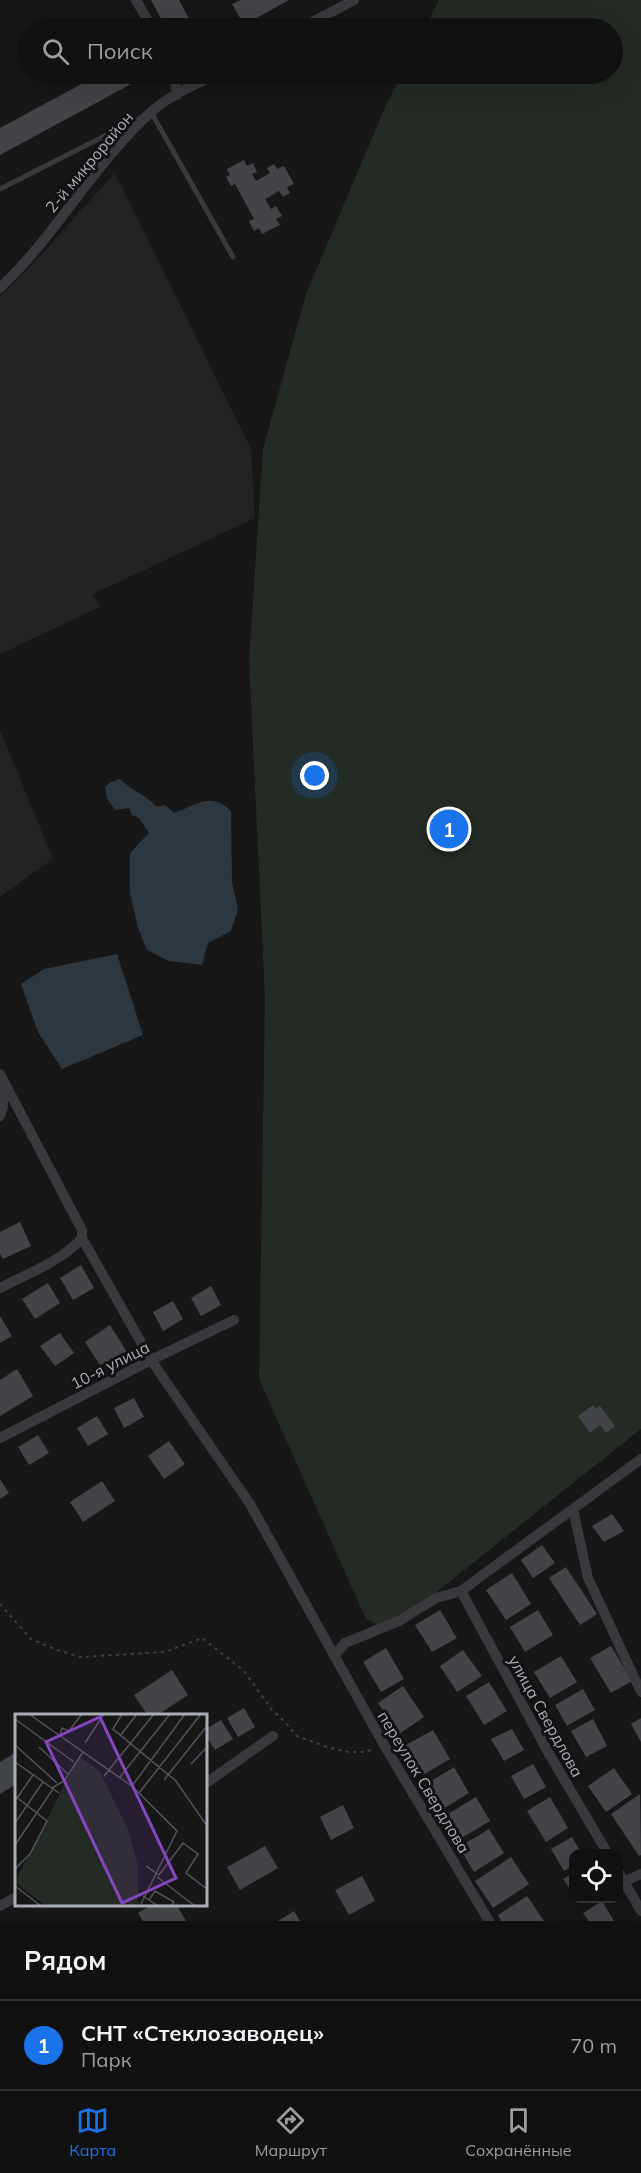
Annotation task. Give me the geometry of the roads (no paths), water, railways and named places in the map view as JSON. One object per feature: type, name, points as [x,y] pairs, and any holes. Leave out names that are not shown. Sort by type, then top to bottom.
[{"type":"street","points":[[136,0],[146,18]]},
{"type":"street","points":[[320,18],[354,0]]},
{"type":"street","points":[[175,84],[177,95]]},
{"type":"street","name":"2-й микрорайон","points":[[0,288],[64,216],[120,144],[151,112],[198,84]]},
{"type":"street","points":[[0,1116],[3,1107],[2,1079]]},
{"type":"street","name":"переулок Свердлова","points":[[2,1079],[82,1230],[82,1238],[151,1360],[250,1504],[384,1745],[489,1921]]},
{"type":"street","points":[[0,1288],[42,1267],[76,1245],[82,1238]]},
{"type":"street","name":"10-я улица","points":[[0,1438],[234,1320]]},
{"type":"street","points":[[334,1656],[345,1643],[399,1621],[436,1599],[461,1592],[641,1459]]},
{"type":"street","points":[[573,1509],[588,1578],[641,1692]]},
{"type":"street","name":"улица Свердлова","points":[[461,1592],[548,1752],[605,1849]]},
{"type":"street","points":[[207,1782],[273,1736]]},
{"type":"street","points":[[625,1881],[641,1874]]},
{"type":"street","points":[[623,1878],[641,1911]]},
{"type":"street","points":[[0,1906],[15,1898]]},
{"type":"lane","points":[[0,189],[151,112],[233,257]]},
{"type":"place","name":"СНТ «Стеклозаводец»","points":[[449,829]]}]
